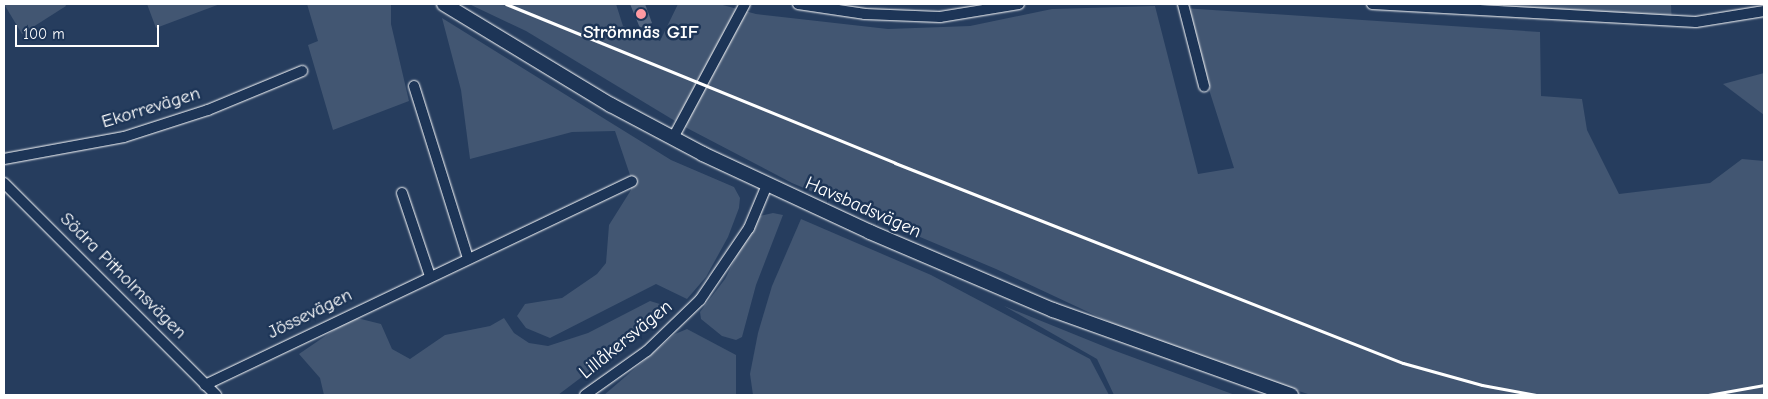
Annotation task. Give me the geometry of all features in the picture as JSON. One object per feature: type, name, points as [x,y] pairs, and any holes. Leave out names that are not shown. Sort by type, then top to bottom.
[{"type":"main road","name":"Havsbadsvägen","points":[[444,4],[561,76],[673,138],[767,184],[1053,310],[1290,395]]},
{"type":"street","points":[[673,138],[745,4]]},
{"type":"street","points":[[798,4],[865,14],[932,17],[979,13],[1019,4]]},
{"type":"street","points":[[1183,4],[1204,86]]},
{"type":"street","points":[[1372,4],[1696,22],[1764,11]]},
{"type":"street","name":"Ekorrevägen","points":[[4,159],[124,137],[208,110],[302,71]]},
{"type":"street","points":[[414,86],[468,258]]},
{"type":"street","name":"Jössevägen","points":[[206,385],[430,276],[632,181]]},
{"type":"street","name":"Södra Pitholmsvägen","points":[[4,183],[216,395]]},
{"type":"street","name":"Lillåkersvägen","points":[[585,395],[647,351],[700,300],[749,228],[767,184]]},
{"type":"street","points":[[402,193],[430,276]]},
{"type":"shaded area","points":[[4,4],[65,4],[66,6],[22,34]]},
{"type":"shaded area","points":[[147,4],[220,4],[156,28]]},
{"type":"shaded area","points":[[307,4],[391,4],[391,24],[409,101],[333,130],[308,45],[318,41]]},
{"type":"shaded area","points":[[469,4],[616,4],[623,26],[660,41],[678,4],[719,4],[756,14],[888,29],[970,26],[1052,9],[1155,6],[1198,174],[1234,168],[1183,8],[1540,32],[1541,96],[1582,99],[1587,130],[1619,194],[1710,183],[1742,159],[1764,161],[1764,395],[1311,395],[1163,347],[996,269],[792,183],[685,127],[526,31]]},
{"type":"shaded area","points":[[1503,4],[1671,4],[1672,26],[1504,16]]},
{"type":"shaded area","points":[[442,18],[671,160],[734,187],[740,198],[739,208],[728,237],[706,277],[687,299],[656,284],[550,338],[526,328],[517,316],[525,304],[562,298],[597,274],[606,263],[609,225],[631,190],[630,175],[615,131],[572,132],[470,159],[461,90]]},
{"type":"shaded area","points":[[1764,73],[1764,115],[1723,84]]},
{"type":"shaded area","points":[[773,213],[783,215],[756,285],[742,337],[736,340],[722,336],[701,319],[700,312],[725,279],[750,229],[760,216]]},
{"type":"shaded area","points":[[801,219],[931,275],[1090,359],[1109,395],[753,395],[750,374],[758,333],[772,286]]},
{"type":"shaded area","points":[[650,301],[673,308],[558,395],[324,395],[320,378],[299,354],[353,317],[381,324],[392,349],[410,359],[445,335],[490,326],[504,318],[514,333],[529,343],[548,346],[588,333]]},
{"type":"shaded area","points":[[1004,306],[1113,350],[1235,395],[1114,395],[1097,359]]},
{"type":"shaded area","points":[[687,329],[736,355],[736,395],[604,395],[675,334]]},
{"type":"building","name":"Strömnäs GIF","points":[[630,4],[645,4],[652,23],[640,28]]},
{"type":"railway","points":[[506,4],[895,163],[1403,363],[1482,385],[1536,395]]},
{"type":"railway","points":[[1708,395],[1764,385]]},
{"type":"place","name":"Strömnäs GIF","points":[[641,14]]}]
